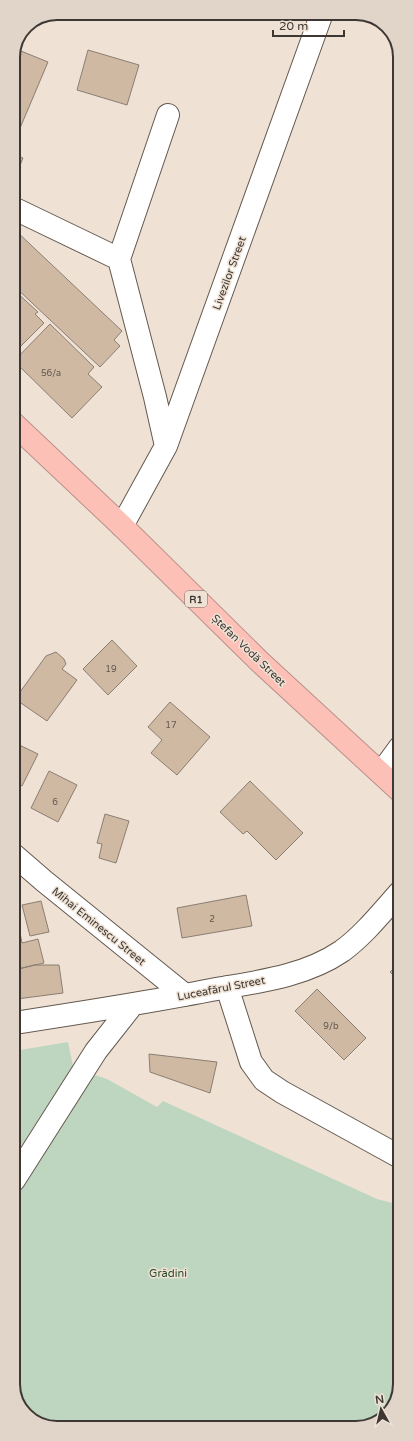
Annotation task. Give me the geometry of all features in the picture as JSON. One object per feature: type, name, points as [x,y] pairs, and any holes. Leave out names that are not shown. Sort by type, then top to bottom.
[{"type":"highway","name":"Ștefan Vodă Street","points":[[20,430],[122,526],[259,661],[393,784]]},
{"type":"street","name":"Livezilor Street","points":[[122,526],[166,446],[319,20]]},
{"type":"street","points":[[166,446],[155,397],[119,259],[168,115]]},
{"type":"street","points":[[20,211],[119,259]]},
{"type":"street","points":[[381,773],[393,757]]},
{"type":"street","name":"Mihai Eminescu Street","points":[[20,859],[50,886],[185,995]]},
{"type":"street","name":"Luceafărul Street","points":[[20,1022],[133,1004],[282,977],[311,968],[343,950],[363,932],[393,900]]},
{"type":"street","points":[[227,987],[251,1062],[264,1080],[282,1092],[393,1153]]},
{"type":"street","points":[[20,1171],[96,1051],[133,1004]]},
{"type":"green space","points":[[68,1042],[73,1066],[20,1148],[20,1050]]},
{"type":"green space","name":"Grădini","points":[[92,1074],[107,1079],[157,1107],[163,1101],[377,1199],[393,1203],[393,1389],[388,1402],[380,1412],[370,1418],[356,1421],[55,1421],[39,1416],[29,1408],[23,1398],[20,1384],[20,1183],[84,1082]]},
{"type":"building","points":[[88,50],[139,65],[127,105],[77,90]]},
{"type":"building","points":[[21,51],[48,62],[20,128]]},
{"type":"building","points":[[20,157],[23,158],[20,165]]},
{"type":"building","points":[[20,235],[122,331],[114,340],[120,346],[100,367],[20,292]]},
{"type":"building","points":[[20,296],[38,312],[35,314],[44,323],[20,347]]},
{"type":"building","points":[[50,324],[94,367],[88,374],[102,387],[72,418],[20,367],[20,355]]},
{"type":"building","points":[[112,640],[137,666],[108,695],[83,669]]},
{"type":"building","points":[[56,652],[64,659],[66,664],[62,669],[77,680],[47,721],[20,702],[20,692],[46,656]]},
{"type":"building","points":[[170,702],[210,737],[177,775],[151,753],[162,740],[148,727]]},
{"type":"building","points":[[20,745],[38,754],[22,786],[20,785]]},
{"type":"building","points":[[49,771],[77,785],[58,822],[31,808]]},
{"type":"building","points":[[250,781],[303,833],[276,860],[247,831],[243,834],[220,812]]},
{"type":"building","points":[[105,814],[129,821],[116,863],[99,858],[102,844],[97,843]]},
{"type":"building","points":[[246,895],[252,926],[182,938],[177,908]]},
{"type":"building","points":[[41,901],[49,932],[30,936],[22,905]]},
{"type":"building","points":[[20,933],[22,943],[38,939],[44,963],[20,969]]},
{"type":"building","points":[[34,965],[59,965],[63,993],[20,999],[20,968]]},
{"type":"building","points":[[317,989],[366,1038],[344,1060],[295,1011]]},
{"type":"building","points":[[149,1054],[217,1062],[210,1093],[150,1072]]}]
